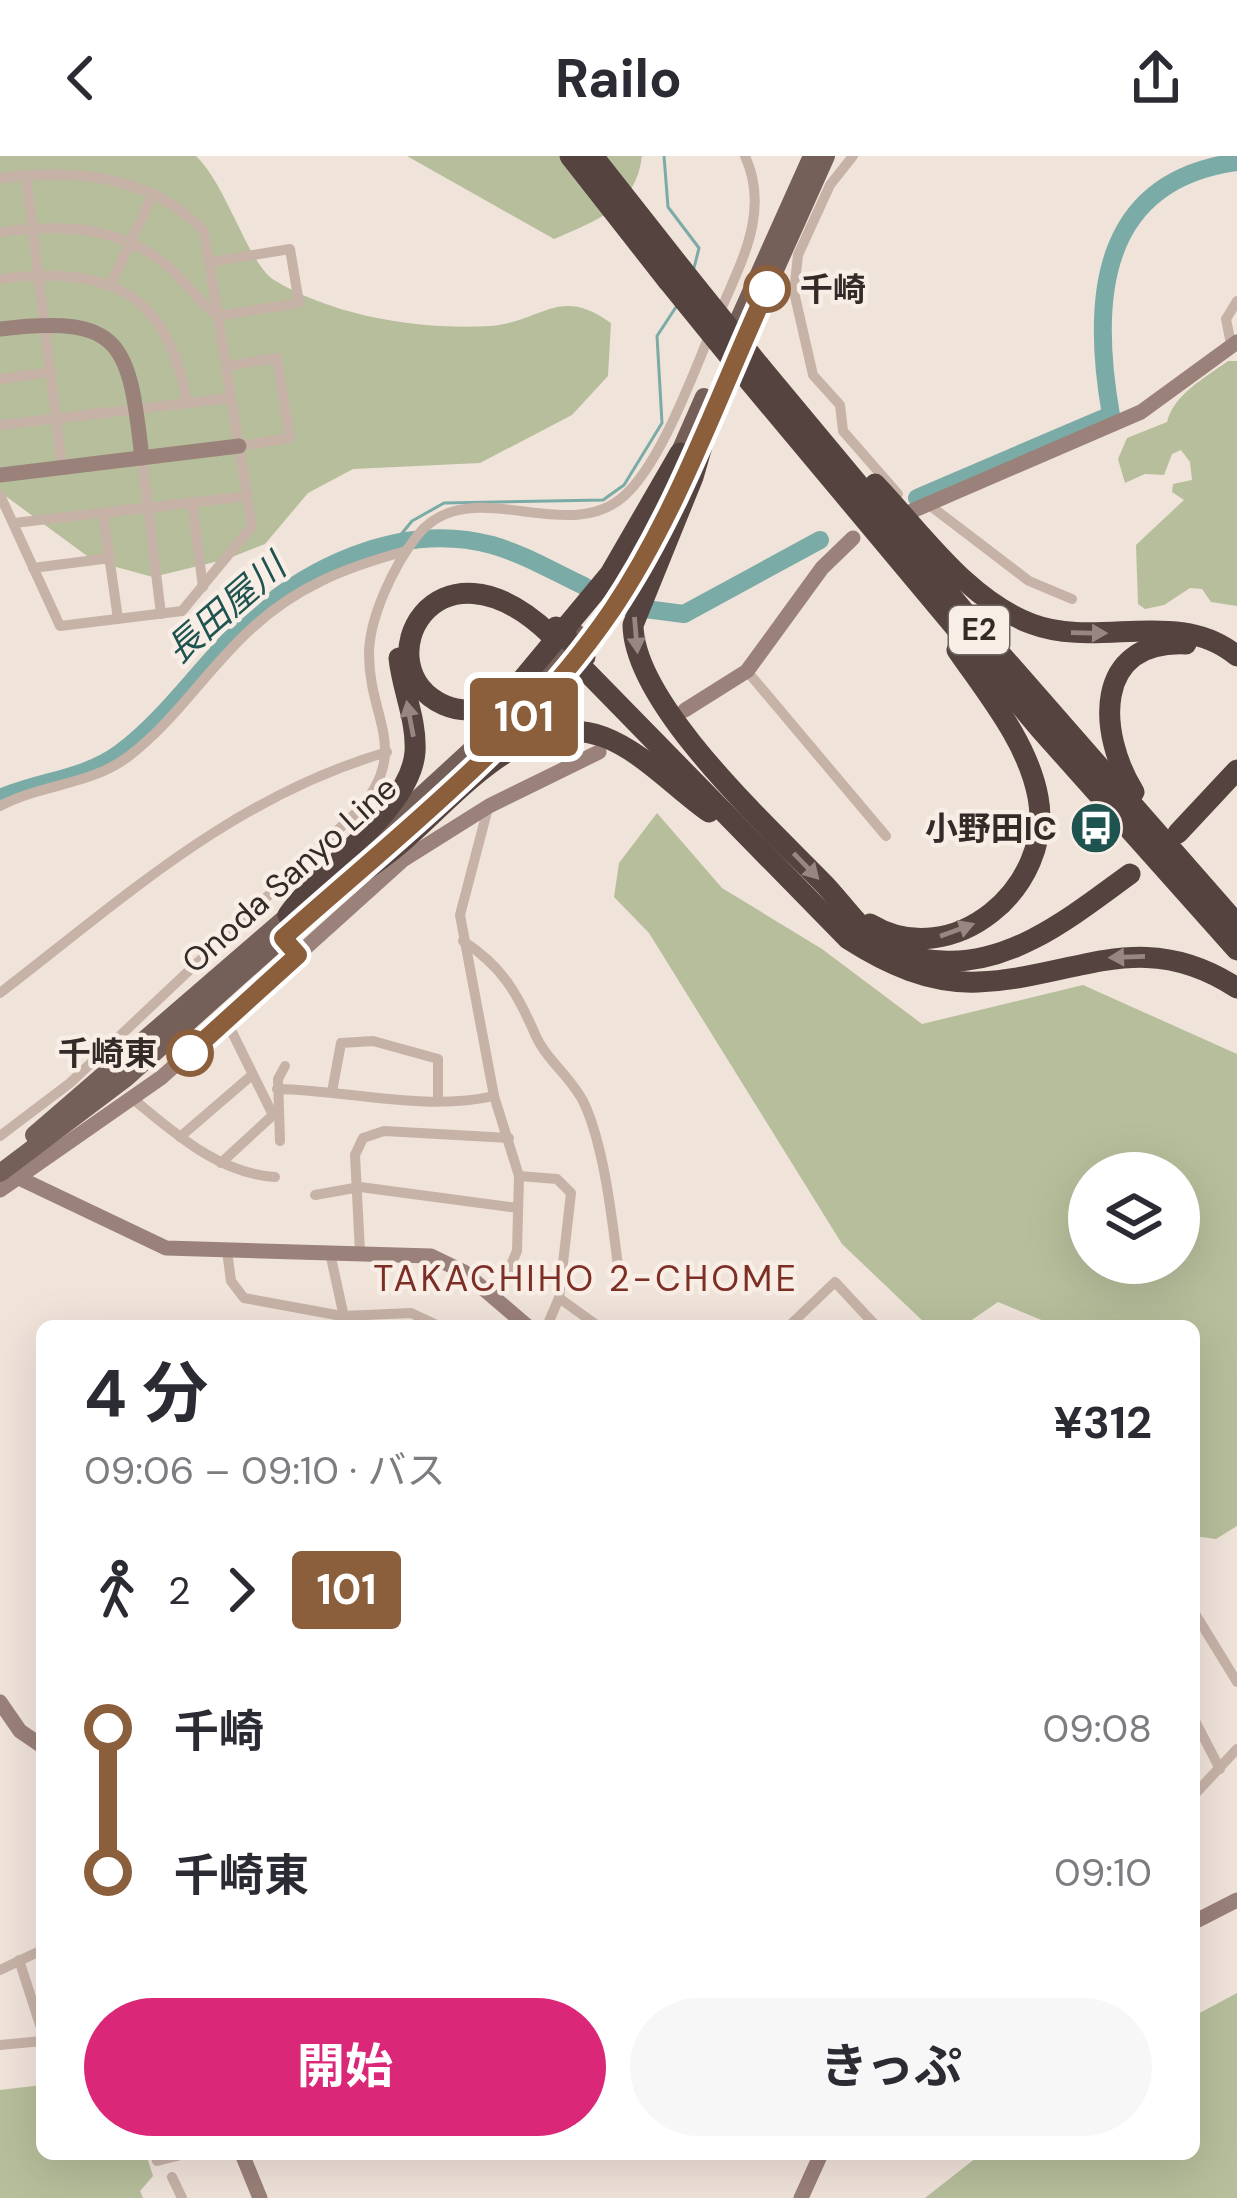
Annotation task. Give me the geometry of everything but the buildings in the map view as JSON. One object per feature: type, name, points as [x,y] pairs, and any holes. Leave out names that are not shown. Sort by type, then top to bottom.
[{"type":"highway","name":"E2","points":[[570,156],[1237,924]]},
{"type":"highway","name":"E2","points":[[593,156],[675,275],[728,323],[885,547],[1237,950]]},
{"type":"highway","points":[[757,369],[998,607],[1055,631],[1193,633],[1237,656]]},
{"type":"highway","points":[[583,661],[740,832],[816,904],[872,950],[913,967],[948,971],[1012,958],[1133,878],[1042,934],[970,960],[932,960],[895,951],[848,910],[712,769],[655,688],[633,635],[641,594],[693,477],[713,408]]},
{"type":"highway","points":[[553,631],[485,592],[457,592],[435,602],[416,622],[410,643],[412,667],[426,693],[448,707],[488,708],[507,698],[610,574],[664,471],[680,453]]},
{"type":"highway","points":[[848,910],[903,937],[962,930],[1013,893],[1033,860],[1040,827],[1039,799],[1018,743],[885,547]]},
{"type":"highway","points":[[289,915],[306,890],[399,794],[409,776],[414,736],[399,645],[412,609],[440,587],[480,582],[517,595],[694,770],[764,822]]},
{"type":"highway","points":[[1206,889],[1123,774],[1110,745],[1107,708],[1124,669],[1152,649],[1197,645],[1237,669]]},
{"type":"highway","points":[[335,891],[394,849],[490,764],[527,742],[562,733],[598,735],[623,747],[740,832]]},
{"type":"highway","points":[[1237,770],[1181,837],[1237,785]]},
{"type":"highway","points":[[816,904],[848,939],[927,976],[978,982],[1134,955],[1187,963],[1237,988]]},
{"type":"main road","name":"Onoda Sanyo Line","points":[[0,1158],[115,1070],[472,750],[546,674],[622,571],[680,453],[812,156]]},
{"type":"main road","name":"Onoda Sanyo Line","points":[[9,1176],[283,938],[557,682],[612,609],[652,542],[826,156]]},
{"type":"street","points":[[0,1136],[70,1083],[359,810],[381,783],[387,752],[369,649],[378,614],[406,551],[431,522],[464,508],[582,514],[602,510],[628,492],[701,355],[754,226],[758,197],[745,156]]},
{"type":"street","points":[[851,156],[830,184],[798,255],[794,292],[813,375],[840,405],[843,430],[920,507],[1029,581],[1072,599]]},
{"type":"street","points":[[0,178],[82,174],[153,194],[205,230],[252,526],[182,611],[60,626],[0,495]]},
{"type":"street","points":[[26,175],[62,467]]},
{"type":"street","points":[[111,284],[153,194]]},
{"type":"street","points":[[0,232],[90,229],[131,242],[176,272],[218,316]]},
{"type":"street","points":[[210,262],[290,249],[299,303],[218,316]]},
{"type":"street","points":[[0,279],[80,274],[111,284],[141,303],[163,327],[180,364],[187,403]]},
{"type":"street","points":[[920,507],[1141,412],[1234,343],[1226,319],[1237,301]]},
{"type":"street","points":[[0,329],[74,323],[110,342],[129,370],[161,614]]},
{"type":"street","points":[[0,475],[290,438],[277,358],[226,366]]},
{"type":"street","points":[[0,379],[51,373]]},
{"type":"street","points":[[0,425],[231,398]]},
{"type":"street","points":[[14,524],[248,496]]},
{"type":"street","points":[[192,502],[203,586]]},
{"type":"street","points":[[104,513],[118,619]]},
{"type":"street","points":[[685,710],[747,671],[822,568],[853,538]]},
{"type":"street","points":[[0,806],[113,767],[152,736],[250,629],[294,594],[336,572],[406,551]]},
{"type":"street","points":[[33,568],[110,558]]},
{"type":"street","points":[[747,671],[886,836]]},
{"type":"street","points":[[0,993],[231,817],[329,769],[387,752]]},
{"type":"street","points":[[0,1190],[9,1176],[133,1100],[403,860],[489,806],[598,752]]},
{"type":"street","points":[[489,806],[463,889],[464,940],[494,1096],[519,1176],[517,1252],[496,1299]]},
{"type":"street","points":[[283,938],[298,955]]},
{"type":"street","points":[[464,940],[507,976],[528,1009],[536,1036],[582,1097],[610,1203],[618,1266]]},
{"type":"street","points":[[221,1163],[271,1120],[226,1022]]},
{"type":"street","points":[[332,1092],[341,1043],[373,1041],[438,1059],[438,1100]]},
{"type":"street","points":[[280,1141],[277,1089],[284,1066]]},
{"type":"street","points":[[180,1137],[252,1075]]},
{"type":"street","points":[[277,1089],[438,1100],[494,1096]]},
{"type":"street","points":[[133,1100],[221,1163],[247,1175],[275,1177]]},
{"type":"street","points":[[360,1252],[357,1144],[374,1132],[509,1138]]},
{"type":"street","points":[[9,1176],[144,1241],[184,1251],[431,1256],[464,1272],[520,1320]]},
{"type":"street","points":[[519,1176],[557,1179],[571,1193],[559,1298],[550,1320]]},
{"type":"street","points":[[315,1195],[360,1187],[518,1208]]},
{"type":"street","points":[[227,1251],[231,1281],[244,1298],[340,1320]]},
{"type":"street","points":[[330,1253],[344,1320]]},
{"type":"street","points":[[795,1320],[836,1282],[871,1320]]},
{"type":"street","points":[[559,1298],[590,1320]]},
{"type":"street","points":[[352,1320],[411,1313],[426,1320]]},
{"type":"street","points":[[1200,1625],[1237,1682]]},
{"type":"street","points":[[0,1702],[20,1731],[36,1742]]},
{"type":"street","points":[[1200,1730],[1220,1768]]},
{"type":"street","points":[[1200,1789],[1237,1749]]},
{"type":"street","points":[[1200,1919],[1237,1900]]},
{"type":"street","points":[[0,1970],[36,1953]]},
{"type":"street","points":[[19,1960],[36,2012]]},
{"type":"street","points":[[0,2045],[36,2042]]},
{"type":"street","points":[[244,2160],[260,2198]]},
{"type":"street","points":[[801,2198],[818,2160]]},
{"type":"street","points":[[172,2176],[182,2198]]},
{"type":"green space","points":[[0,156],[196,156],[265,272],[298,293],[351,312],[436,326],[490,326],[563,306],[577,307],[611,323],[608,376],[572,415],[480,463],[353,469],[308,493],[265,544],[227,559],[153,577],[94,561],[0,492]]},
{"type":"green space","points":[[407,156],[642,156],[623,200],[599,218],[554,239]]},
{"type":"green space","points":[[1228,361],[1237,361],[1237,606],[1211,602],[1202,589],[1190,588],[1164,605],[1145,609],[1138,604],[1136,545],[1184,500],[1172,492],[1173,484],[1192,480],[1190,462],[1181,450],[1172,454],[1164,475],[1145,474],[1125,483],[1118,459],[1127,438],[1167,422],[1183,395]]},
{"type":"green space","points":[[657,813],[722,888],[822,949],[922,1024],[1083,985],[1237,1054],[1237,1526],[1216,1539],[1200,1537],[1200,1320],[1042,1320],[998,1302],[972,1320],[922,1320],[842,1244],[649,933],[614,897],[619,863]]},
{"type":"green space","points":[[1237,1993],[1237,2198],[925,2198],[973,2160],[1200,2160],[1200,2013]]},
{"type":"green space","points":[[36,2086],[36,2160],[148,2160],[153,2176],[140,2191],[143,2198],[0,2198],[0,2090]]},
{"type":"waterway","points":[[664,156],[668,207],[699,248],[694,268]]},
{"type":"waterway","name":"長田屋川","points":[[917,498],[1111,415],[1103,330],[1105,290],[1114,253],[1131,220],[1156,194],[1191,174],[1237,162]]},
{"type":"waterway","points":[[394,543],[412,521],[444,503],[603,500],[624,485],[662,423],[657,336],[678,304]]},
{"type":"waterway","name":"長田屋川","points":[[0,798],[92,769],[120,753],[260,611],[352,556],[422,539],[457,539],[504,549],[584,586]]},
{"type":"waterway","name":"長田屋川","points":[[622,606],[684,614],[820,540]]},
{"type":"bus line","name":"101","points":[[190,1053],[298,955],[283,938],[507,735],[587,643],[652,542],[767,289]]},
{"type":"place","name":"千崎","points":[[767,289]]},
{"type":"place","name":"小野田IC","points":[[1096,828]]},
{"type":"place","name":"千崎東","points":[[190,1053]]},
{"type":"district","name":"TAKACHIHO 2-CHOME","points":[[586,1278]]}]
